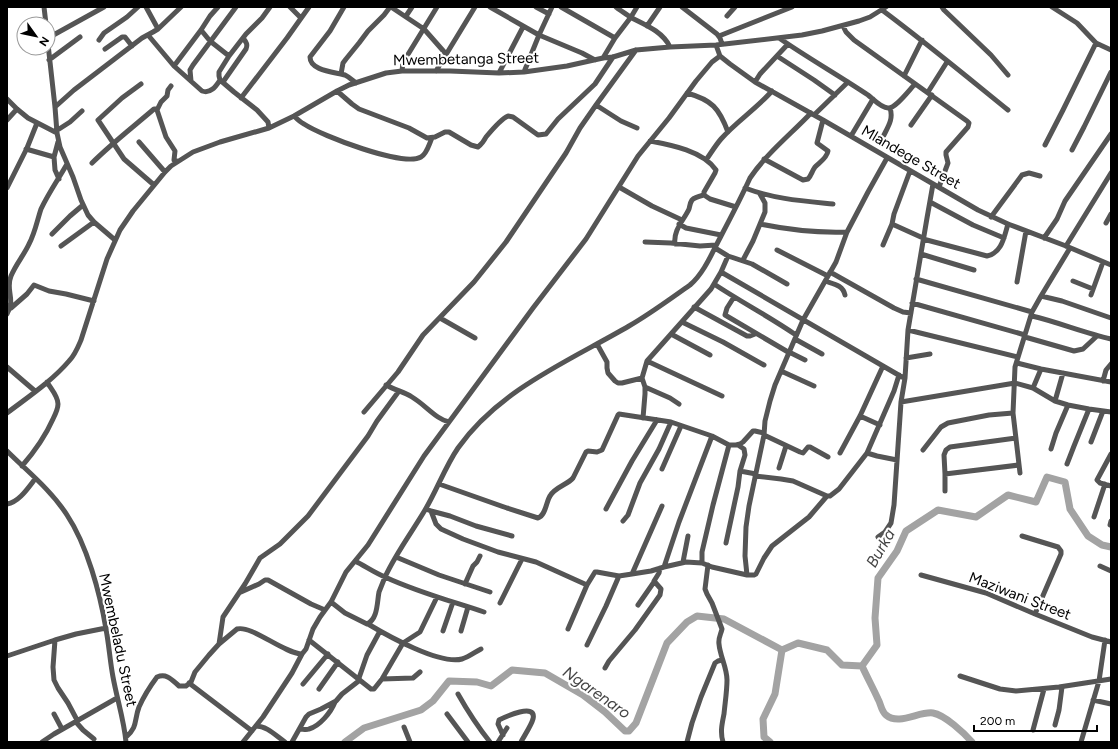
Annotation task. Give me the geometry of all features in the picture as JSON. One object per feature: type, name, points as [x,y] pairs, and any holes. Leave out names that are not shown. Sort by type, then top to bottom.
[{"type":"street","points":[[56,34],[104,7]]},
{"type":"street","points":[[99,40],[104,33],[127,17],[138,7]]},
{"type":"street","points":[[146,7],[158,29]]},
{"type":"street","points":[[149,13],[154,7]]},
{"type":"street","points":[[55,107],[74,90],[142,38],[158,29],[181,7]]},
{"type":"street","points":[[174,66],[218,7]]},
{"type":"street","points":[[190,81],[190,70],[193,65],[236,7]]},
{"type":"street","points":[[269,128],[268,122],[263,115],[241,98],[222,81],[219,76],[230,56],[243,38],[270,7]]},
{"type":"street","points":[[290,7],[301,18]]},
{"type":"street","points":[[241,98],[309,7]]},
{"type":"street","points":[[344,7],[330,31],[310,57],[310,60],[320,69],[341,74],[350,78],[356,83]]},
{"type":"street","points":[[341,74],[343,63],[368,31],[391,7],[424,29],[446,54]]},
{"type":"street","points":[[406,16],[412,7]]},
{"type":"street","points":[[402,71],[403,62],[437,7]]},
{"type":"street","points":[[436,71],[474,7]]},
{"type":"street","points":[[490,7],[523,27],[582,52],[595,60]]},
{"type":"street","points":[[536,7],[549,14]]},
{"type":"street","points":[[524,72],[552,7]]},
{"type":"street","points":[[561,7],[615,38]]},
{"type":"street","points":[[616,7],[648,26],[663,37],[667,40],[670,47]]},
{"type":"street","points":[[603,58],[637,7]]},
{"type":"street","points":[[648,26],[660,7]]},
{"type":"street","points":[[682,7],[719,36],[722,44]]},
{"type":"street","points":[[727,16],[734,7]]},
{"type":"street","points":[[774,7],[780,12]]},
{"type":"street","points":[[719,36],[792,7]]},
{"type":"street","points":[[942,7],[991,55],[1008,75]]},
{"type":"street","points":[[1052,7],[1077,23],[1096,43],[1111,50]]},
{"type":"street","points":[[884,8],[947,62],[1008,110]]},
{"type":"street","name":"Mwembetanga Street","points":[[7,413],[47,382],[70,361],[77,349],[94,301],[104,266],[120,230],[132,211],[165,172],[177,161],[193,152],[269,128],[294,116],[337,91],[386,73],[402,71],[499,73],[524,72],[567,66],[613,57],[636,50],[716,45],[779,38],[822,31],[870,17],[884,8]]},
{"type":"street","points":[[843,26],[846,32],[854,40],[952,109],[969,123],[968,127],[946,152],[948,163],[939,187]]},
{"type":"street","points":[[499,73],[523,27]]},
{"type":"street","points":[[201,30],[210,41],[230,56]]},
{"type":"street","points":[[148,35],[174,66],[204,92],[215,88],[222,81],[246,49],[247,43],[243,38]]},
{"type":"street","points":[[49,60],[80,37]]},
{"type":"street","points":[[105,49],[122,37],[125,37],[132,46]]},
{"type":"street","points":[[779,38],[848,82],[882,106],[890,108],[895,105],[915,84]]},
{"type":"street","points":[[904,76],[922,40]]},
{"type":"street","points":[[1045,145],[1096,43]]},
{"type":"street","points":[[755,82],[760,74],[788,44]]},
{"type":"street","points":[[243,742],[256,726],[292,672],[306,649],[313,629],[331,602],[346,572],[368,545],[424,456],[586,239],[631,166],[704,71],[720,56],[716,45]]},
{"type":"street","points":[[364,412],[398,372],[423,335],[474,282],[506,242],[566,153],[580,128],[636,50]]},
{"type":"street","points":[[49,56],[58,141],[88,215],[115,240]]},
{"type":"street","name":"Mlandege Street","points":[[720,56],[755,82],[852,136],[887,158],[991,217],[1111,265]]},
{"type":"street","points":[[777,56],[835,95]]},
{"type":"street","points":[[337,91],[359,109],[409,128],[421,135],[432,138],[445,132],[449,132],[471,146],[478,147],[504,118],[508,116],[513,117],[538,135],[546,134],[558,119],[595,84],[613,57]]},
{"type":"street","points":[[912,125],[947,62]]},
{"type":"street","points":[[1072,150],[1109,83],[1111,72]]},
{"type":"street","points":[[368,624],[374,617],[385,577],[396,557],[428,510],[450,460],[489,413],[511,395],[542,374],[631,325],[690,285],[700,274],[716,247],[750,178],[764,159],[848,82]]},
{"type":"street","points":[[141,84],[122,98],[98,120],[124,158],[154,185]]},
{"type":"street","points":[[171,86],[168,90],[167,96],[161,102],[157,113],[166,137],[175,151],[174,160],[177,161]]},
{"type":"street","points":[[706,160],[713,149],[728,132],[772,91]]},
{"type":"street","points":[[687,93],[712,104],[723,118],[728,132]]},
{"type":"street","points":[[7,99],[28,118],[57,132]]},
{"type":"street","points":[[852,136],[873,99]]},
{"type":"street","points":[[596,105],[621,121],[637,128]]},
{"type":"street","points":[[882,139],[891,120],[892,114],[890,108]]},
{"type":"street","points":[[7,120],[17,109]]},
{"type":"street","points":[[92,163],[105,150],[154,110],[158,109]]},
{"type":"street","points":[[57,132],[82,111]]},
{"type":"street","points":[[294,116],[308,126],[338,140],[365,150],[385,155],[404,158],[421,157],[426,152],[432,138]]},
{"type":"street","points":[[764,159],[803,180],[808,179],[828,152],[817,143],[823,120]]},
{"type":"street","points":[[7,188],[37,123]]},
{"type":"street","points":[[1044,238],[1065,201],[1111,134]]},
{"type":"street","points":[[58,141],[54,157],[55,170],[59,178]]},
{"type":"street","points":[[650,141],[672,145],[706,160],[716,170],[704,192],[704,195]]},
{"type":"street","points":[[139,142],[165,172]]},
{"type":"street","points":[[26,149],[54,157]]},
{"type":"street","points":[[747,575],[745,556],[746,527],[770,401],[803,320],[836,262],[847,232],[887,158]]},
{"type":"street","points":[[11,308],[10,278],[34,234],[42,207],[67,164]]},
{"type":"street","points":[[883,245],[892,224],[894,214],[910,171]]},
{"type":"street","points":[[1020,472],[1014,414],[1015,367],[1018,357],[1032,314],[1041,296],[1111,172]]},
{"type":"street","points":[[991,217],[1022,175],[1029,173],[1040,176]]},
{"type":"street","points":[[878,536],[885,532],[892,523],[908,330],[933,184]]},
{"type":"street","points":[[619,187],[690,229],[721,236]]},
{"type":"street","points":[[745,188],[760,194],[784,199],[833,204]]},
{"type":"street","points":[[743,260],[753,241],[766,208],[764,198],[760,194]]},
{"type":"street","points":[[704,195],[710,199],[736,207]]},
{"type":"street","points":[[675,244],[675,238],[680,222],[685,216],[692,200],[704,195]]},
{"type":"street","points":[[930,202],[957,217],[1004,238]]},
{"type":"street","points":[[52,234],[83,205]]},
{"type":"street","points":[[1106,223],[1111,214]]},
{"type":"street","points":[[61,246],[94,222]]},
{"type":"street","points":[[760,224],[799,230],[847,232]]},
{"type":"street","points":[[892,224],[923,238],[987,256],[998,251],[1008,224]]},
{"type":"street","points":[[1017,282],[1026,231]]},
{"type":"street","points":[[645,242],[716,247],[728,256],[752,264],[787,284]]},
{"type":"street","points":[[777,250],[829,274],[846,280],[894,308],[903,312],[911,313]]},
{"type":"street","points":[[921,254],[974,270]]},
{"type":"street","points":[[643,418],[645,387],[642,378],[647,361],[714,284],[728,256]]},
{"type":"street","points":[[1091,295],[1103,262]]},
{"type":"street","points":[[721,272],[905,378]]},
{"type":"street","points":[[916,279],[1032,314],[1097,336],[1111,339]]},
{"type":"street","points":[[825,281],[840,286],[845,292],[845,295]]},
{"type":"street","points":[[1073,281],[1093,289]]},
{"type":"street","points":[[714,284],[773,319],[796,337],[822,354]]},
{"type":"street","points":[[7,314],[34,285],[49,291],[94,301]]},
{"type":"street","points":[[1041,296],[1062,301],[1111,318]]},
{"type":"street","points":[[734,297],[727,308],[725,315],[755,334],[805,360]]},
{"type":"street","points":[[912,303],[1074,351],[1083,349],[1097,336]]},
{"type":"street","points":[[694,307],[747,336],[755,334]]},
{"type":"street","points":[[440,318],[475,338]]},
{"type":"street","points":[[682,322],[723,342],[764,365]]},
{"type":"street","points":[[908,330],[1018,357]]},
{"type":"street","points":[[671,334],[710,355]]},
{"type":"street","points":[[597,344],[607,362],[608,373],[615,381],[622,383],[642,378]]},
{"type":"street","points":[[906,358],[930,354]]},
{"type":"street","points":[[647,361],[722,396]]},
{"type":"street","points":[[1017,363],[1111,382]]},
{"type":"street","points":[[1103,381],[1106,370],[1111,364]]},
{"type":"street","points":[[840,453],[860,416],[883,366]]},
{"type":"street","points":[[7,367],[36,391]]},
{"type":"street","points":[[1033,388],[1041,369]]},
{"type":"street","points":[[781,371],[814,386]]},
{"type":"street","points":[[1055,401],[1063,373]]},
{"type":"street","points":[[568,629],[587,585],[595,572],[619,576],[651,572],[662,567],[686,562],[702,563],[712,567],[747,575],[756,574],[772,546],[809,517],[827,496],[830,496],[839,490],[867,453],[894,391],[899,375]]},
{"type":"street","points":[[22,466],[40,444],[56,414],[58,404],[56,396],[47,382]]},
{"type":"street","points":[[901,402],[1015,382],[1033,388],[1055,401],[1068,406],[1111,412]]},
{"type":"street","points":[[386,386],[420,402],[438,418],[449,422]]},
{"type":"street","points":[[645,387],[670,398],[679,404]]},
{"type":"street","points":[[219,644],[224,617],[260,558],[280,544],[308,516],[368,436],[376,421],[399,391]]},
{"type":"street","points":[[1051,449],[1056,433],[1068,406]]},
{"type":"street","points":[[1068,464],[1089,409]]},
{"type":"street","points":[[1091,442],[1103,411]]},
{"type":"street","points":[[439,484],[538,518],[543,514],[550,495],[556,489],[574,478],[586,452],[588,450],[597,452],[602,450],[618,415],[621,414],[671,422],[712,436],[729,445],[738,445],[744,442],[753,431],[755,431],[803,453],[808,447],[810,447],[828,457]]},
{"type":"street","points":[[923,450],[941,427],[948,423],[989,414],[1014,414]]},
{"type":"street","points":[[860,416],[880,425]]},
{"type":"street","points":[[606,509],[632,461],[657,420]]},
{"type":"street","points":[[623,521],[628,515],[640,483],[659,449],[671,422]]},
{"type":"street","points":[[662,469],[681,426]]},
{"type":"street","points":[[638,605],[654,582],[662,567],[712,436]]},
{"type":"street","points":[[944,491],[944,455],[946,450],[950,447],[1016,438]]},
{"type":"street","points":[[702,563],[702,552],[729,445]]},
{"type":"street","points":[[726,543],[740,471],[745,454],[744,449],[738,445]]},
{"type":"street","points":[[779,468],[786,446]]},
{"type":"street","name":"Mwembeladu Street","points":[[7,451],[52,495],[67,514],[84,548],[96,587],[106,628],[117,698],[126,740]]},
{"type":"street","points":[[867,453],[897,460]]},
{"type":"street","points":[[1094,517],[1109,484],[1100,483],[1098,478],[1111,454]]},
{"type":"street","points":[[945,474],[1019,465]]},
{"type":"street","points":[[740,471],[793,481],[827,496]]},
{"type":"street","points":[[7,504],[16,500],[35,479]]},
{"type":"street","points":[[632,574],[662,506]]},
{"type":"street","points":[[428,510],[512,536]]},
{"type":"street","points":[[428,510],[436,524],[441,529],[480,546],[536,562],[587,585]]},
{"type":"street","points":[[682,562],[688,536]]},
{"type":"street","points":[[1022,536],[1058,547],[1061,551],[1035,614]]},
{"type":"street","points":[[465,584],[473,566],[480,556]]},
{"type":"street","points":[[396,557],[438,575],[490,592]]},
{"type":"street","points":[[500,603],[522,558]]},
{"type":"street","points":[[355,561],[385,577],[437,597],[484,612]]},
{"type":"street","points":[[708,565],[705,589],[722,629],[719,637],[719,644],[727,680],[724,715],[721,727],[723,742]]},
{"type":"street","points":[[1100,566],[1111,571]]},
{"type":"street","name":"Maziwani Street","points":[[921,575],[986,593],[1092,637],[1108,641]]},
{"type":"street","points":[[587,645],[619,576]]},
{"type":"street","points":[[240,592],[268,580],[311,604],[325,610]]},
{"type":"street","points":[[605,668],[609,660],[635,630],[660,595],[660,589],[654,582]]},
{"type":"street","points":[[309,640],[371,689],[374,689],[382,680],[403,643],[420,632],[437,597]]},
{"type":"street","points":[[331,602],[354,618],[403,643],[444,659],[462,659],[481,648]]},
{"type":"street","points":[[443,631],[453,602]]},
{"type":"street","points":[[461,631],[468,607]]},
{"type":"street","points":[[7,656],[76,634],[106,628]]},
{"type":"street","points":[[126,740],[135,727],[140,706],[157,678],[166,676],[171,678],[179,686],[186,686],[191,682],[195,672],[219,644],[234,631],[240,628],[251,631],[283,648],[298,654],[302,654]]},
{"type":"street","points":[[300,729],[311,729],[318,724],[330,711],[342,694],[360,679],[365,659],[380,631]]},
{"type":"street","points":[[55,640],[53,667],[54,680],[83,730],[94,739]]},
{"type":"street","points":[[1081,742],[1108,641]]},
{"type":"street","points":[[303,684],[328,654]]},
{"type":"street","points":[[687,742],[704,688],[715,663],[722,660]]},
{"type":"street","points":[[319,689],[338,662]]},
{"type":"street","points":[[382,680],[412,678],[420,672]]},
{"type":"street","points":[[960,676],[1008,691],[1062,687],[1111,679]]},
{"type":"street","points":[[189,684],[252,731]]},
{"type":"street","points":[[1054,725],[1059,710],[1062,687]]},
{"type":"street","points":[[1033,730],[1044,689]]},
{"type":"street","points":[[458,694],[490,742]]},
{"type":"street","points":[[42,742],[117,698]]},
{"type":"street","points":[[1093,700],[1111,704]]},
{"type":"street","points":[[292,742],[309,714],[336,701]]},
{"type":"street","points":[[503,734],[498,724],[499,720],[525,710],[531,711],[533,718],[521,742]]},
{"type":"street","points":[[54,714],[62,729]]},
{"type":"street","points":[[447,714],[468,742]]},
{"type":"street","points":[[256,726],[266,728],[285,742]]},
{"type":"street","points":[[404,727],[410,742]]},
{"type":"street","points":[[498,742],[507,728]]},
{"type":"waterway","name":"Burka","points":[[782,650],[798,643],[827,650],[842,665],[862,666],[877,645],[875,618],[878,578],[897,551],[906,531],[938,510],[976,517],[1008,495],[1036,502],[1047,477],[1065,482],[1070,509],[1088,536],[1102,545],[1111,547]]},
{"type":"waterway","name":"Ngarenaro","points":[[345,742],[364,728],[421,710],[433,701],[449,681],[477,682],[491,686],[512,670],[545,673],[583,695],[605,712],[625,731],[629,731],[636,723],[667,643],[687,622],[697,616],[724,619],[782,650],[775,694],[763,719],[764,737],[770,742]]},
{"type":"waterway","points":[[862,666],[886,715],[891,718],[903,719],[927,713],[938,714],[954,725],[972,742]]}]
